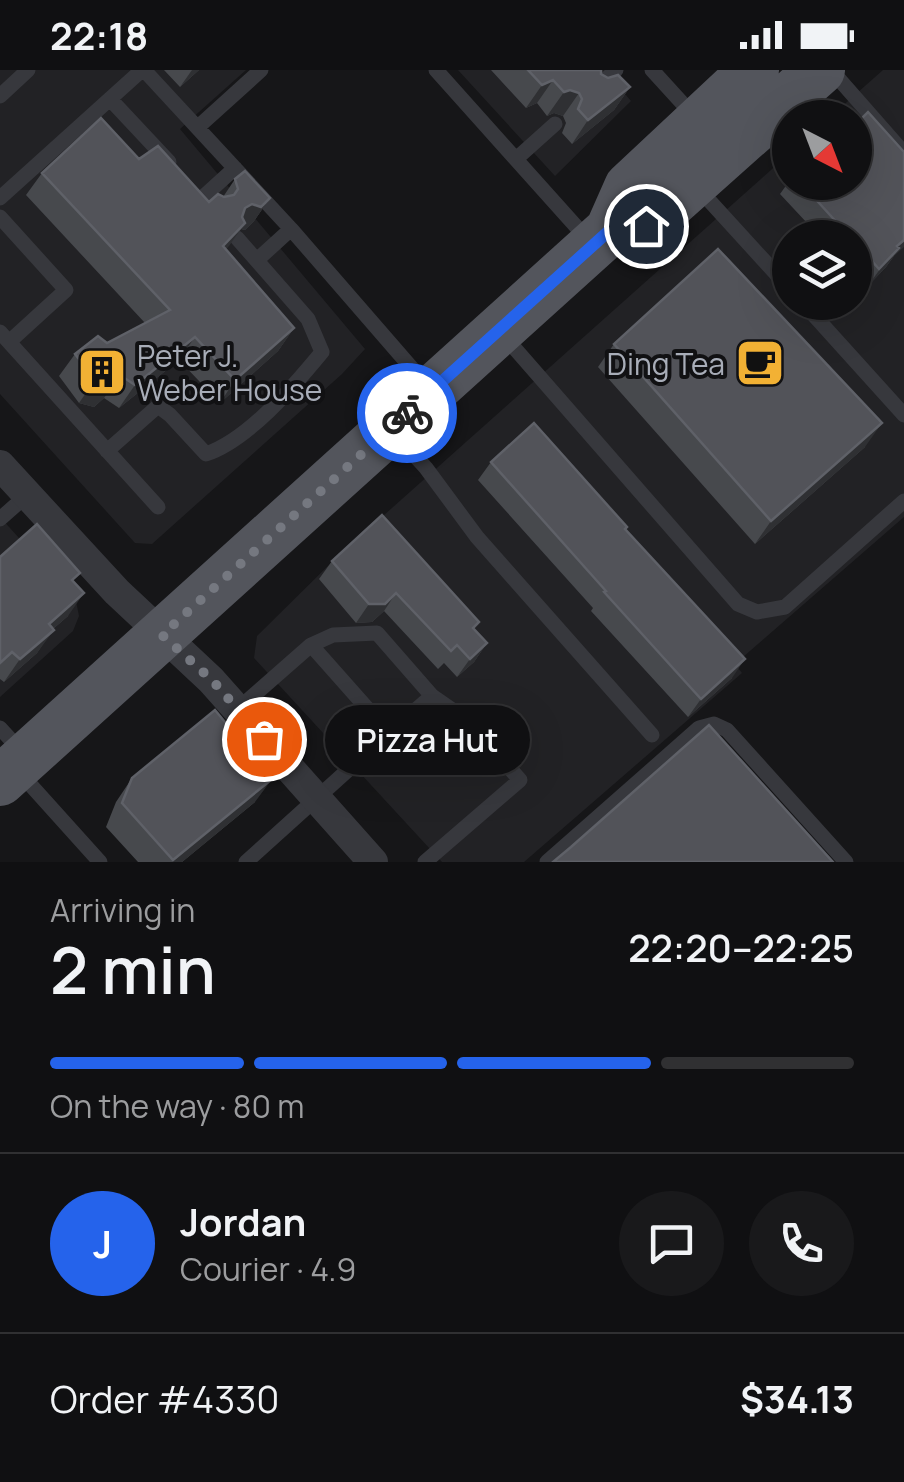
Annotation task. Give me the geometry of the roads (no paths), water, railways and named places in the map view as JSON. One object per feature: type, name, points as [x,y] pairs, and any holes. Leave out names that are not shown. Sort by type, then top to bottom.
[{"type":"main road","points":[[10,758],[162,635],[601,238],[629,188],[754,70]]},
{"type":"main road","points":[[702,176],[738,124],[794,70]]},
{"type":"main road","points":[[601,238],[646,226],[820,70]]},
{"type":"street","points":[[0,465],[117,592],[212,680],[372,862]]},
{"type":"lane","points":[[0,96],[28,70]]},
{"type":"lane","points":[[0,198],[143,70],[291,229],[432,391]]},
{"type":"lane","points":[[198,127],[260,70]]},
{"type":"lane","points":[[436,70],[516,160],[601,238]]},
{"type":"lane","points":[[594,90],[616,70]]},
{"type":"lane","points":[[652,70],[698,121]]},
{"type":"lane","points":[[830,70],[904,154]]},
{"type":"lane","points":[[110,99],[176,170]]},
{"type":"lane","points":[[516,160],[554,124]]},
{"type":"lane","points":[[188,184],[207,204],[235,168]]},
{"type":"lane","points":[[702,176],[772,266]]},
{"type":"lane","points":[[0,217],[66,290],[4,337],[158,507]]},
{"type":"lane","points":[[257,260],[291,229]]},
{"type":"lane","points":[[106,451],[158,406],[206,454],[223,448],[291,390],[322,352],[308,319],[237,238]]},
{"type":"lane","points":[[818,320],[904,414]]},
{"type":"lane","points":[[499,330],[738,604],[757,612],[785,607],[904,500]]},
{"type":"lane","points":[[390,428],[426,468],[476,537],[652,735]]},
{"type":"lane","points":[[0,519],[26,495]]},
{"type":"lane","points":[[237,710],[311,645],[333,635],[377,632],[432,696],[468,721],[520,780],[425,862]]},
{"type":"lane","points":[[311,645],[389,733]]},
{"type":"lane","points":[[246,862],[432,696]]},
{"type":"lane","points":[[546,862],[700,728],[714,724],[727,730],[840,856],[820,862]]},
{"type":"lane","points":[[10,758],[100,862]]},
{"type":"place","name":"Ding Tea","points":[[760,363]]},
{"type":"place","name":"Peter J. Weber House","points":[[102,372]]},
{"type":"place","name":"Pizza Hut","points":[[264,739]]}]
